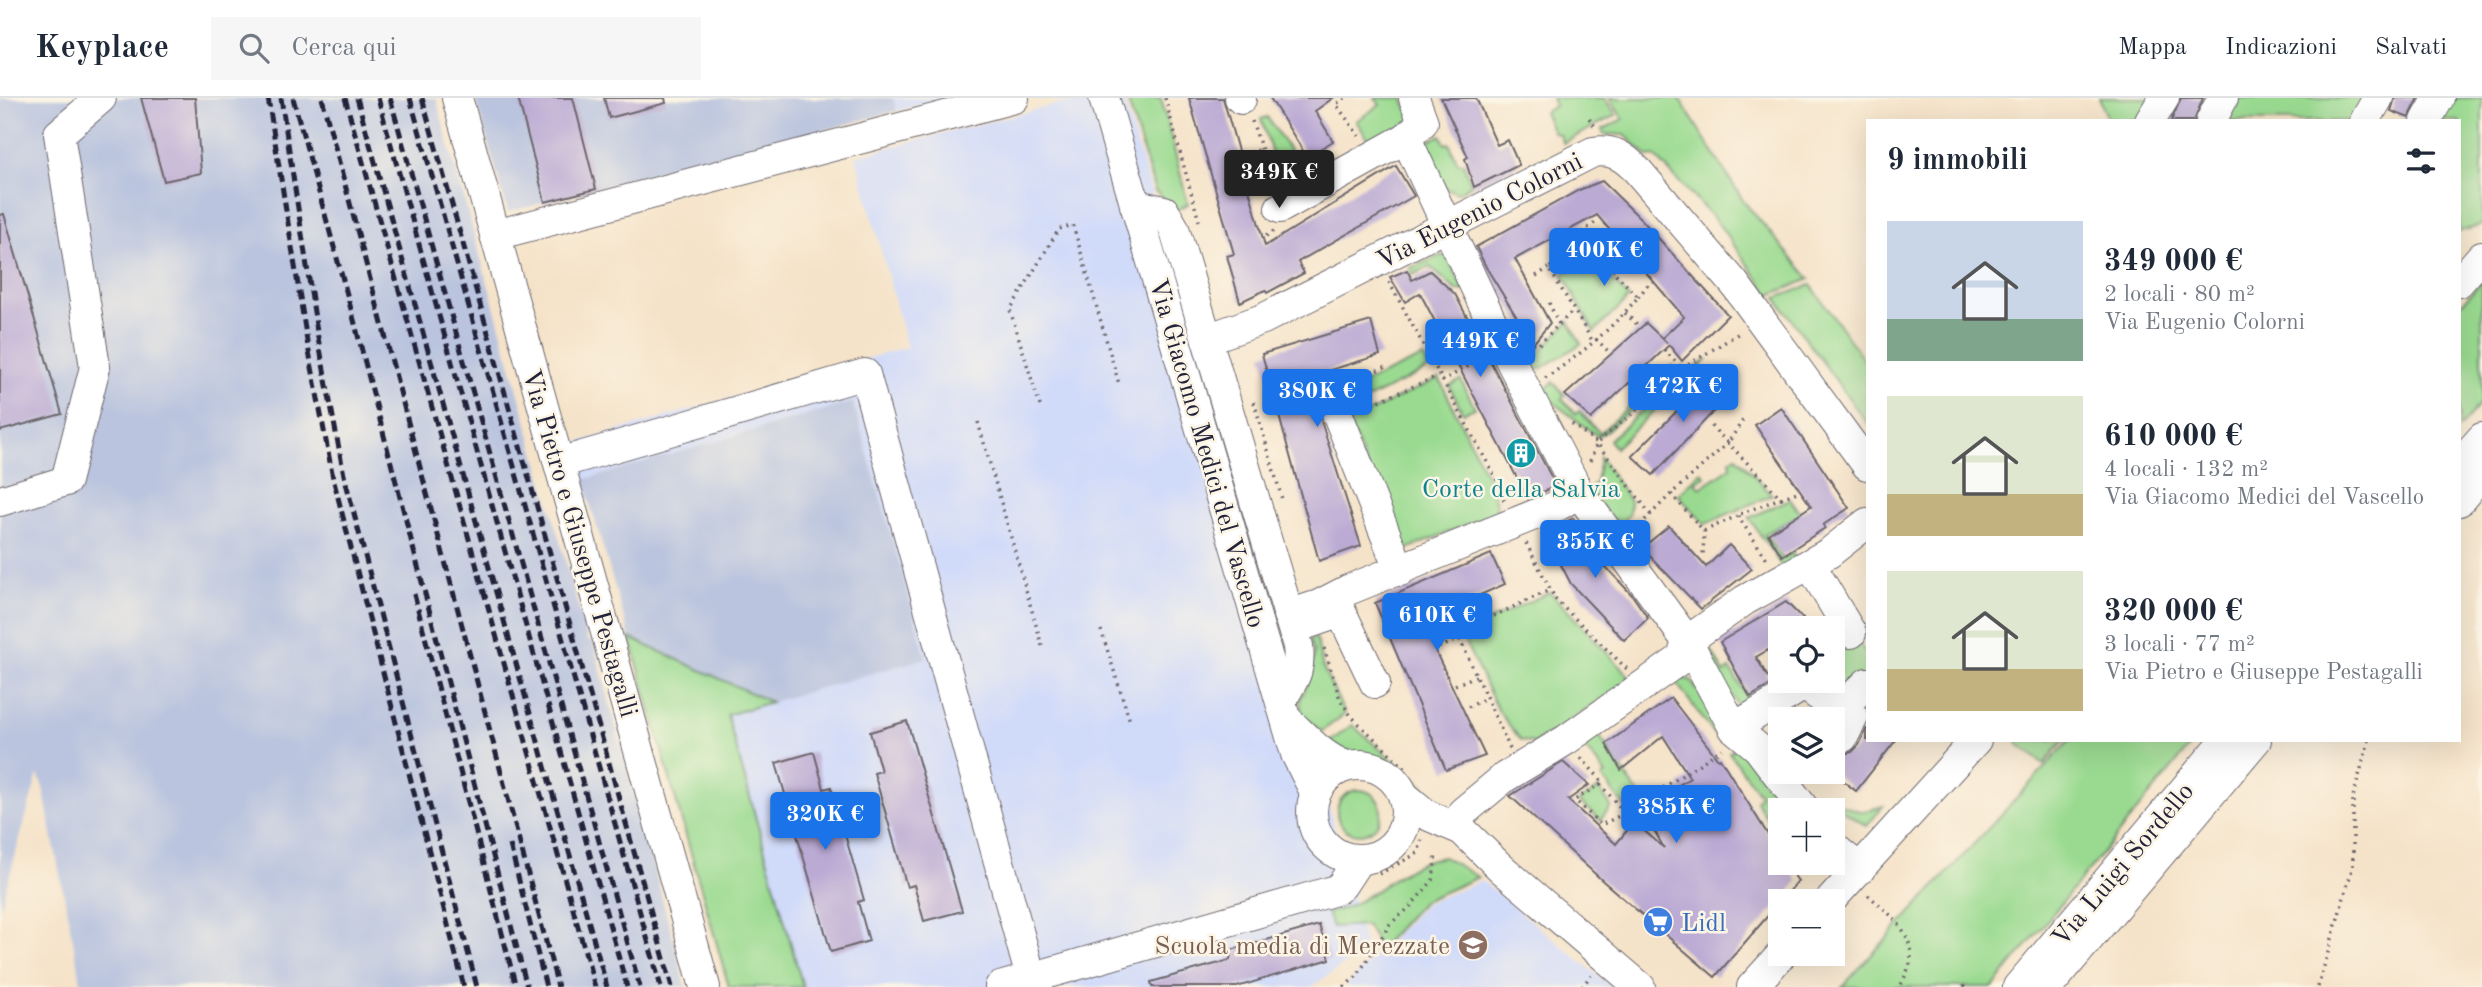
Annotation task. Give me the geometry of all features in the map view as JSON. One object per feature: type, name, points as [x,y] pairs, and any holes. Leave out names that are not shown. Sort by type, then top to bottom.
[{"type":"street","points":[[0,500],[66,481],[95,366],[59,134],[101,98]]},
{"type":"street","name":"Via Pietro e Giuseppe Pestagalli","points":[[457,98],[705,987]]},
{"type":"street","points":[[495,235],[1014,98]]},
{"type":"street","name":"Via Giacomo Medici del Vascello","points":[[1104,98],[1296,754],[1315,792]]},
{"type":"street","points":[[1280,208],[1406,138],[1423,122],[1414,98]]},
{"type":"street","points":[[2151,119],[2164,98]]},
{"type":"street","points":[[2212,119],[2223,98]]},
{"type":"street","points":[[2366,119],[2378,98]]},
{"type":"street","points":[[2427,119],[2440,98]]},
{"type":"street","points":[[1406,138],[1503,346],[1579,493],[1687,641],[1744,737],[1795,798]]},
{"type":"street","name":"Via Eugenio Colorni","points":[[1207,339],[1263,319],[1593,152],[1602,150],[1619,154],[1637,170],[1734,283],[1866,464]]},
{"type":"street","name":"Via Giacomo Medici del Vascello","points":[[1135,205],[1164,211],[1171,221],[1299,622],[1297,676],[1283,710]]},
{"type":"street","points":[[2461,256],[2482,254]]},
{"type":"street","points":[[2461,280],[2482,254]]},
{"type":"street","points":[[559,463],[865,374],[1031,978]]},
{"type":"street","points":[[1328,390],[1400,571]]},
{"type":"street","points":[[2461,462],[2482,438]]},
{"type":"street","points":[[2461,499],[2482,473]]},
{"type":"street","points":[[1299,622],[1319,605],[1348,590],[1559,505],[1579,493]]},
{"type":"street","points":[[1462,811],[1527,762],[1566,740],[1682,658],[1687,641],[1745,600],[1829,553],[1866,524]]},
{"type":"street","points":[[1810,564],[1850,640]]},
{"type":"street","points":[[1299,622],[1342,612],[1375,683]]},
{"type":"street","points":[[1812,693],[1841,723],[1866,685]]},
{"type":"street","points":[[1744,737],[1791,693]]},
{"type":"street","points":[[1283,710],[1319,750],[1335,762],[1348,766],[1372,766],[1384,771],[1397,783],[1404,796],[1427,815],[1462,830],[1501,868],[1640,987]]},
{"type":"street","points":[[1841,889],[1974,742]]},
{"type":"street","name":"Via Luigi Sordello","points":[[2018,987],[2224,742]]},
{"type":"street","name":"Via Luigi Sordello","points":[[2048,987],[2254,742]]},
{"type":"street","points":[[1301,898],[1320,884],[1325,864],[1323,843],[1312,822],[1315,792],[1327,776],[1348,766]]},
{"type":"street","points":[[1404,796],[1410,841]]},
{"type":"street","points":[[1000,987],[1336,890],[1382,854],[1410,841],[1448,841],[1501,868]]},
{"type":"street","points":[[1323,843],[1365,869]]},
{"type":"street","points":[[1845,857],[1860,869]]},
{"type":"street","points":[[1752,987],[1771,966]]},
{"type":"path","points":[[1165,98],[1203,232]]},
{"type":"path","points":[[1345,98],[1336,104],[1373,156]]},
{"type":"path","points":[[1240,99],[1263,149],[1280,208]]},
{"type":"path","points":[[1243,154],[1263,149]]},
{"type":"path","points":[[1596,222],[1582,232],[1588,245],[1638,297]]},
{"type":"path","points":[[1040,405],[1010,310],[1059,229],[1073,225],[1119,384]]},
{"type":"path","points":[[1536,276],[1588,245]]},
{"type":"path","points":[[1612,270],[1629,255]]},
{"type":"path","points":[[1549,268],[1594,340],[1609,352]]},
{"type":"path","points":[[1527,390],[1567,363],[1625,313],[1651,281]]},
{"type":"path","points":[[1389,282],[1499,484],[1556,600],[1643,684]]},
{"type":"path","points":[[1549,303],[1560,324]]},
{"type":"path","points":[[1539,344],[1574,310]]},
{"type":"path","points":[[1625,313],[1641,328]]},
{"type":"path","points":[[1579,493],[1597,443],[1683,369],[1743,330],[1746,325]]},
{"type":"path","points":[[1442,381],[1503,346]]},
{"type":"path","points":[[1664,350],[1683,369]]},
{"type":"path","points":[[1328,390],[1388,366]]},
{"type":"path","points":[[1339,420],[1372,403],[1438,376]]},
{"type":"path","points":[[1667,385],[1680,399]]},
{"type":"path","points":[[1253,402],[1284,506]]},
{"type":"path","points":[[1619,547],[1671,494],[1728,443],[1745,417]]},
{"type":"path","points":[[978,422],[1042,646]]},
{"type":"path","points":[[1570,422],[1597,443],[1651,515]]},
{"type":"path","points":[[1711,426],[1781,498]]},
{"type":"path","points":[[1704,531],[1797,492]]},
{"type":"path","points":[[1671,494],[1704,531],[1703,556]]},
{"type":"path","points":[[1737,516],[1782,580]]},
{"type":"path","points":[[1457,633],[1550,590]]},
{"type":"path","points":[[1477,607],[1483,621]]},
{"type":"path","points":[[1438,618],[1457,633],[1513,754],[1527,762]]},
{"type":"path","points":[[1299,622],[1351,716],[1380,744]]},
{"type":"path","points":[[1101,630],[1130,721]]},
{"type":"path","points":[[1439,648],[1460,640]]},
{"type":"path","points":[[1455,684],[1476,676]]},
{"type":"path","points":[[1468,707],[1486,698]]},
{"type":"path","points":[[1600,784],[1575,800],[1601,825],[1625,813],[1744,737]]},
{"type":"path","points":[[1566,740],[1625,813]]},
{"type":"path","points":[[2318,987],[2353,866],[2353,797],[2368,742]]},
{"type":"path","points":[[1365,869],[1418,853],[1410,841]]},
{"type":"path","points":[[1344,987],[1357,976],[1390,924],[1409,908],[1433,880],[1436,853]]},
{"type":"path","points":[[1892,917],[1908,937],[1911,958],[1900,987]]},
{"type":"path","points":[[1582,987],[1593,973]]},
{"type":"shaded area","points":[[0,98],[436,98],[588,641],[593,641],[686,987],[82,987],[38,774],[0,910]]},
{"type":"shaded area","points":[[475,98],[893,98],[897,111],[508,212]]},
{"type":"shaded area","points":[[893,98],[944,98],[897,111]]},
{"type":"shaded area","points":[[1082,98],[1123,98],[1155,203],[1289,686],[1325,792],[1366,950],[1311,987],[803,987],[727,715],[926,657],[853,402],[583,480],[572,444],[907,347],[856,156]]},
{"type":"shaded area","points":[[853,402],[926,658],[771,702],[630,638],[583,480]]},
{"type":"shaded area","name":"Scuola media di Merezzate","points":[[1482,881],[1612,987],[1345,987],[1426,903]]},
{"type":"green space","points":[[1127,98],[1161,98],[1188,204],[1177,210],[1155,191]]},
{"type":"green space","points":[[1375,98],[1403,98],[1412,120],[1372,144],[1356,121],[1380,105]]},
{"type":"green space","points":[[1552,98],[1604,98],[1616,115],[1563,143],[1559,134],[1553,132],[1544,112],[1555,106]]},
{"type":"green space","points":[[1609,98],[1679,98],[1744,202],[1810,279],[1770,295],[1717,222],[1655,156],[1648,157],[1625,135],[1604,134],[1602,130],[1623,119]]},
{"type":"green space","points":[[2099,98],[2153,98],[2142,119],[2108,119]]},
{"type":"green space","points":[[2229,98],[2371,98],[2359,119],[2217,119]]},
{"type":"green space","points":[[2450,98],[2482,98],[2482,225],[2461,231],[2461,119],[2437,119]]},
{"type":"green space","points":[[1267,117],[1300,166],[1307,160],[1318,175],[1285,194],[1261,119]]},
{"type":"green space","points":[[1441,135],[1445,144],[1449,143],[1458,163],[1463,163],[1471,185],[1458,193],[1445,188],[1423,143]]},
{"type":"green space","points":[[1443,255],[1448,258],[1464,290],[1457,291],[1430,267],[1412,275],[1410,268]]},
{"type":"green space","points":[[1593,259],[1629,298],[1594,332],[1563,274]]},
{"type":"green space","points":[[2482,281],[2482,402],[2461,426],[2461,305]]},
{"type":"green space","points":[[1811,285],[1866,363],[1866,422],[1776,298]]},
{"type":"green space","points":[[1569,321],[1581,344],[1538,370],[1530,371],[1510,339],[1522,333],[1537,355]]},
{"type":"green space","points":[[1423,357],[1430,368],[1347,409],[1341,393]]},
{"type":"green space","points":[[1708,359],[1615,448],[1609,440],[1665,391]]},
{"type":"green space","points":[[1672,366],[1673,370],[1665,380],[1604,433],[1597,436],[1544,395],[1544,391],[1553,382],[1565,395],[1562,399],[1576,414],[1579,411],[1600,433]]},
{"type":"green space","points":[[1439,378],[1491,485],[1498,512],[1400,552],[1349,422]]},
{"type":"green space","points":[[1461,380],[1475,408],[1463,413],[1449,386]]},
{"type":"green space","points":[[1736,456],[1772,495],[1705,524],[1678,495],[1701,472],[1705,476],[1695,482],[1700,488],[1731,467],[1730,460]]},
{"type":"green space","points":[[1600,457],[1630,501],[1629,515],[1621,522],[1610,518],[1589,489],[1596,482]]},
{"type":"green space","points":[[1790,499],[1800,514],[1765,534],[1782,559],[1793,553],[1798,564],[1784,570],[1749,518]]},
{"type":"green space","points":[[1550,592],[1633,680],[1534,743],[1521,740],[1499,712],[1461,634]]},
{"type":"green space","points":[[1704,637],[1724,673],[1730,669],[1750,700],[1768,689],[1768,693],[1775,693],[1745,717],[1698,642]]},
{"type":"green space","points":[[630,638],[771,702],[727,715],[803,987],[729,987]]},
{"type":"green space","points":[[1316,638],[1323,668],[1345,714],[1321,732],[1302,713],[1300,700],[1311,677],[1314,652],[1310,639]]},
{"type":"green space","points":[[1855,639],[1866,653],[1866,677],[1841,703],[1828,693],[1845,693],[1845,645]]},
{"type":"green space","points":[[1672,677],[1691,680],[1725,734],[1719,741]]},
{"type":"green space","points":[[1352,725],[1425,788],[1425,800],[1394,767],[1380,760],[1343,753],[1326,745]]},
{"type":"green space","points":[[1598,734],[1640,796],[1624,806],[1602,777],[1606,774],[1577,738]]},
{"type":"green space","points":[[2017,742],[2062,742],[2044,764]]},
{"type":"green space","points":[[2068,742],[2193,742],[1993,987],[1842,987]]},
{"type":"green space","points":[[1740,749],[1779,798],[1768,798],[1768,821],[1756,801],[1760,795],[1729,752]]},
{"type":"green space","points":[[1599,789],[1611,807],[1600,820],[1579,801]]},
{"type":"green space","points":[[1359,790],[1375,796],[1381,812],[1375,828],[1359,834],[1343,828],[1337,812],[1343,796]]},
{"type":"green space","points":[[1845,806],[1862,812],[1883,806],[1867,826],[1845,812]]},
{"type":"green space","points":[[1444,857],[1478,877],[1423,901],[1380,948],[1366,925],[1332,927],[1327,913],[1353,904],[1411,868],[1428,860]]},
{"type":"building","points":[[141,98],[195,98],[201,173],[164,181]]},
{"type":"building","points":[[518,98],[573,98],[596,189],[545,202]]},
{"type":"building","points":[[604,98],[665,98],[666,103],[609,118]]},
{"type":"building","points":[[1189,98],[1223,98],[1265,246],[1396,166],[1414,196],[1298,262],[1304,273],[1267,293],[1265,290],[1240,302],[1227,256],[1234,254]]},
{"type":"building","points":[[1270,98],[1333,98],[1315,111],[1333,141],[1307,157]]},
{"type":"building","points":[[1441,98],[1476,98],[1497,145],[1508,140],[1519,165],[1474,187],[1465,159],[1468,157]]},
{"type":"building","points":[[2181,98],[2203,98],[2195,119],[2172,119]]},
{"type":"building","points":[[2395,98],[2419,98],[2409,118],[2391,111]]},
{"type":"building","points":[[1602,181],[1642,220],[1728,315],[1682,361],[1669,345],[1591,419],[1565,395],[1646,323],[1667,343],[1662,338],[1684,317],[1597,215],[1515,259],[1550,323],[1533,344],[1476,247],[1579,190]]},
{"type":"building","points":[[4,214],[62,414],[0,431],[0,215]]},
{"type":"building","points":[[1407,270],[1412,280],[1430,271],[1455,294],[1556,486],[1528,499],[1420,293],[1405,302],[1390,277]]},
{"type":"building","points":[[1371,321],[1380,355],[1307,377],[1361,546],[1319,561],[1262,354]]},
{"type":"building","points":[[1717,371],[1734,390],[1653,475],[1632,456]]},
{"type":"building","points":[[1781,407],[1849,508],[1823,525],[1825,528],[1782,556],[1768,534],[1811,506],[1755,425]]},
{"type":"building","points":[[1573,518],[1603,564],[1632,595],[1648,618],[1624,640],[1571,584],[1545,534]]},
{"type":"building","points":[[1669,526],[1706,567],[1729,545],[1752,569],[1701,609],[1642,548]]},
{"type":"building","points":[[1491,554],[1505,584],[1421,621],[1485,756],[1446,770],[1375,603]]},
{"type":"building","points":[[1786,602],[1800,616],[1768,616],[1768,650],[1756,657],[1768,677],[1768,686],[1750,697],[1720,642]]},
{"type":"building","points":[[1671,698],[1718,759],[1720,758],[1768,835],[1768,875],[1794,875],[1798,881],[1791,889],[1768,889],[1768,916],[1715,977],[1604,882],[1510,796],[1563,762],[1589,785],[1568,800],[1616,844],[1634,822],[1664,848],[1646,816],[1655,805],[1682,788],[1679,785],[1690,778],[1663,736],[1621,770],[1606,744]]},
{"type":"building","points":[[907,721],[962,911],[924,921],[914,885],[907,887],[874,773],[881,771],[870,732]]},
{"type":"building","points":[[1866,730],[1866,742],[1894,742],[1856,791],[1845,782],[1845,754],[1852,752],[1859,745]]},
{"type":"building","points":[[814,752],[824,789],[831,787],[864,900],[858,902],[869,941],[831,952],[776,763]]},
{"type":"building","points":[[1319,925],[1330,959],[1237,987],[1152,987],[1151,982],[1230,960],[1231,950]]},
{"type":"railway","points":[[268,98],[307,341],[333,478],[464,987]]},
{"type":"railway","points":[[281,98],[318,338],[344,475],[477,987]]},
{"type":"railway","points":[[293,98],[354,320],[527,987]]},
{"type":"railway","points":[[322,98],[558,987]]},
{"type":"railway","points":[[345,98],[595,987]]},
{"type":"railway","points":[[357,98],[607,987]]},
{"type":"railway","points":[[378,98],[627,987]]},
{"type":"railway","points":[[390,98],[640,987]]},
{"type":"railway","points":[[410,98],[661,987]]},
{"type":"railway","points":[[422,98],[672,987]]},
{"type":"railway","points":[[414,594],[516,987]]},
{"type":"railway","points":[[510,845],[546,987]]},
{"type":"place","name":"Corte della Salvia","points":[[1521,453]]},
{"type":"place","name":"Lidl","points":[[1658,922]]},
{"type":"place","name":"Scuola media di Merezzate","points":[[1473,945]]}]
